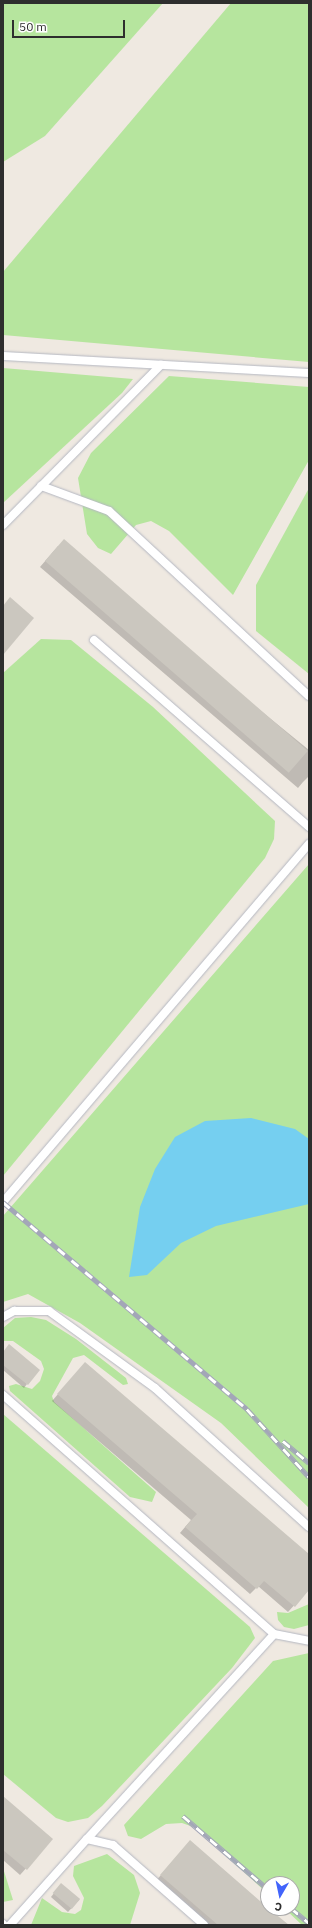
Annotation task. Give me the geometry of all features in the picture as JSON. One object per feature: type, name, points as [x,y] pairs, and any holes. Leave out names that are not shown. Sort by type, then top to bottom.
[{"type":"lane","points":[[3,356],[309,373]]},
{"type":"lane","points":[[3,524],[161,365]]},
{"type":"lane","points":[[41,486],[110,511],[309,696]]},
{"type":"lane","points":[[94,640],[309,827]]},
{"type":"lane","points":[[3,1202],[309,844]]},
{"type":"lane","points":[[3,1317],[14,1311],[49,1311],[155,1388],[309,1528]]},
{"type":"lane","points":[[3,1395],[274,1634],[309,1641]]},
{"type":"lane","points":[[10,1925],[274,1634]]},
{"type":"lane","points":[[87,1839],[113,1845],[204,1925]]},
{"type":"green space","points":[[3,3],[163,3],[45,136],[3,162]]},
{"type":"green space","points":[[231,3],[309,3],[309,362],[3,335],[3,272]]},
{"type":"green space","points":[[3,368],[133,379],[122,393],[3,503]]},
{"type":"green space","points":[[169,376],[309,387],[309,460],[233,595],[169,531],[151,521],[136,525],[111,554],[98,548],[87,534],[78,478],[91,453]]},
{"type":"green space","points":[[309,488],[309,674],[256,631],[256,585]]},
{"type":"green space","points":[[41,639],[71,640],[153,707],[275,821],[274,839],[265,858],[3,1176],[3,673]]},
{"type":"green space","points":[[309,864],[309,1508],[221,1423],[80,1323],[28,1294],[3,1302],[3,1216]]},
{"type":"green space","points":[[31,1317],[46,1320],[76,1339],[126,1378],[128,1384],[123,1385],[84,1355],[73,1358],[52,1396],[54,1402],[156,1492],[152,1502],[130,1497],[10,1391],[9,1386],[16,1384],[32,1389],[40,1381],[44,1369],[41,1361],[13,1341],[3,1341],[3,1328],[15,1318]]},
{"type":"green space","points":[[3,1414],[250,1627],[255,1638],[232,1668],[102,1806],[88,1818],[68,1822],[56,1818],[3,1774]]},
{"type":"green space","points":[[309,1604],[309,1625],[294,1629],[284,1627],[278,1620],[277,1612],[288,1613]]},
{"type":"green space","points":[[309,1653],[309,1925],[302,1925],[292,1916],[300,1916],[300,1876],[260,1876],[260,1887],[196,1828],[182,1823],[166,1824],[141,1839],[128,1836],[124,1825],[273,1661]]},
{"type":"green space","points":[[107,1854],[134,1875],[140,1893],[130,1925],[31,1925],[42,1898],[62,1912],[75,1914],[81,1910],[84,1898],[73,1876],[74,1866]]},
{"type":"green space","points":[[3,1868],[13,1900],[3,1902]]},
{"type":"water","points":[[251,1118],[295,1129],[309,1139],[309,1204],[216,1226],[181,1243],[147,1275],[129,1277],[140,1207],[155,1169],[175,1137],[205,1121]]},
{"type":"building","points":[[64,539],[308,751],[289,773],[45,561]]},
{"type":"building","points":[[10,597],[34,618],[3,655],[3,606]]},
{"type":"building","points":[[9,1344],[40,1370],[28,1385],[3,1365],[3,1352]]},
{"type":"building","points":[[85,1362],[309,1554],[309,1590],[295,1607],[264,1581],[257,1589],[185,1527],[197,1514],[57,1394]]},
{"type":"building","points":[[3,1796],[53,1839],[27,1870],[3,1850]]},
{"type":"building","points":[[190,1840],[260,1901],[260,1916],[278,1916],[289,1925],[218,1925],[160,1875]]},
{"type":"building","points":[[61,1883],[80,1899],[72,1909],[53,1893]]},
{"type":"railway","points":[[3,1202],[247,1409],[309,1477]]},
{"type":"railway","points":[[283,1441],[309,1463]]},
{"type":"railway","points":[[183,1816],[260,1882]]},
{"type":"railway","points":[[300,1916],[309,1923]]}]
